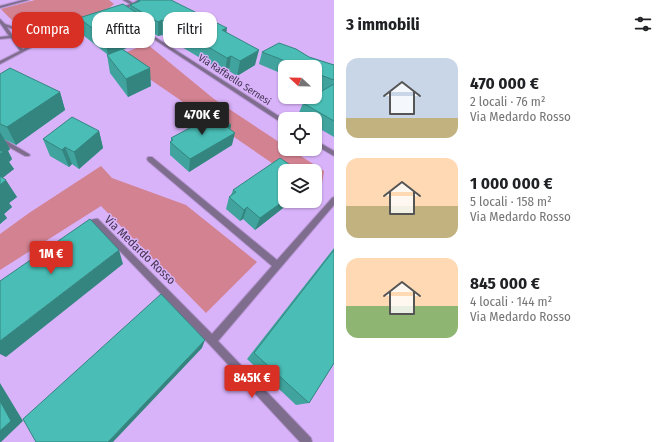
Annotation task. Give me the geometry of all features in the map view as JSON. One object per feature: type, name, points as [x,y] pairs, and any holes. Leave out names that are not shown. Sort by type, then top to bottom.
[{"type":"street","points":[[0,7],[27,0]]},
{"type":"street","points":[[125,0],[133,4]]},
{"type":"street","points":[[118,12],[141,0]]},
{"type":"street","points":[[0,20],[22,51]]},
{"type":"street","points":[[4,24],[12,27]]},
{"type":"street","points":[[0,38],[11,36]]},
{"type":"street","name":"Via Raffaello Sernesi","points":[[155,38],[278,117]]},
{"type":"street","points":[[0,63],[28,48]]},
{"type":"street","points":[[0,139],[27,155]]},
{"type":"street","points":[[322,146],[334,154]]},
{"type":"street","points":[[150,158],[278,266]]},
{"type":"street","points":[[212,341],[334,200]]},
{"type":"street","name":"Via Medardo Rosso","points":[[76,234],[96,221],[307,442]]},
{"type":"shaded area","points":[[35,0],[109,0],[114,4],[109,8],[92,12],[92,14],[84,16],[84,12],[12,12],[12,20],[1,9]]},
{"type":"shaded area","points":[[137,48],[152,48],[214,99],[278,141],[278,156],[301,156],[313,164],[278,164],[278,167],[116,56]]},
{"type":"shaded area","points":[[101,166],[112,178],[186,205],[257,262],[206,313],[101,206],[0,270],[0,234],[29,213]]},
{"type":"shaded area","points":[[322,170],[324,171],[322,184]]},
{"type":"building","points":[[138,0],[171,0],[195,12],[163,12],[163,21],[158,22],[155,20],[155,12],[142,12],[130,5],[140,1]]},
{"type":"building","points":[[123,4],[135,12],[98,12]]},
{"type":"building","points":[[92,14],[92,28],[84,22],[84,16]]},
{"type":"building","points":[[217,23],[227,28],[222,30],[259,50],[240,61],[231,56],[227,58],[210,48],[217,48]]},
{"type":"building","points":[[279,43],[296,49],[309,57],[318,60],[283,60],[262,52]]},
{"type":"building","points":[[122,49],[150,68],[126,79],[107,55]]},
{"type":"building","points":[[322,61],[334,65],[334,80],[322,76]]},
{"type":"building","points":[[10,68],[60,92],[7,127],[0,124],[0,74]]},
{"type":"building","points":[[334,84],[334,121],[322,114],[322,112],[318,112],[305,104],[322,104],[322,91]]},
{"type":"building","points":[[216,114],[231,125],[227,127],[235,133],[190,159],[170,142],[173,140],[171,138]]},
{"type":"building","points":[[72,117],[99,131],[74,152],[65,147],[62,150],[43,139]]},
{"type":"building","points":[[280,158],[289,164],[278,164],[278,205],[260,218],[247,207],[244,210],[229,197],[236,192],[233,190]]},
{"type":"building","points":[[0,176],[6,180],[0,185]]},
{"type":"building","points":[[90,219],[119,250],[0,341],[0,281]]},
{"type":"building","points":[[334,250],[334,363],[309,403],[254,353]]},
{"type":"building","points":[[161,294],[205,340],[108,442],[36,442],[23,419]]},
{"type":"building","points":[[0,401],[11,421],[0,431]]}]
